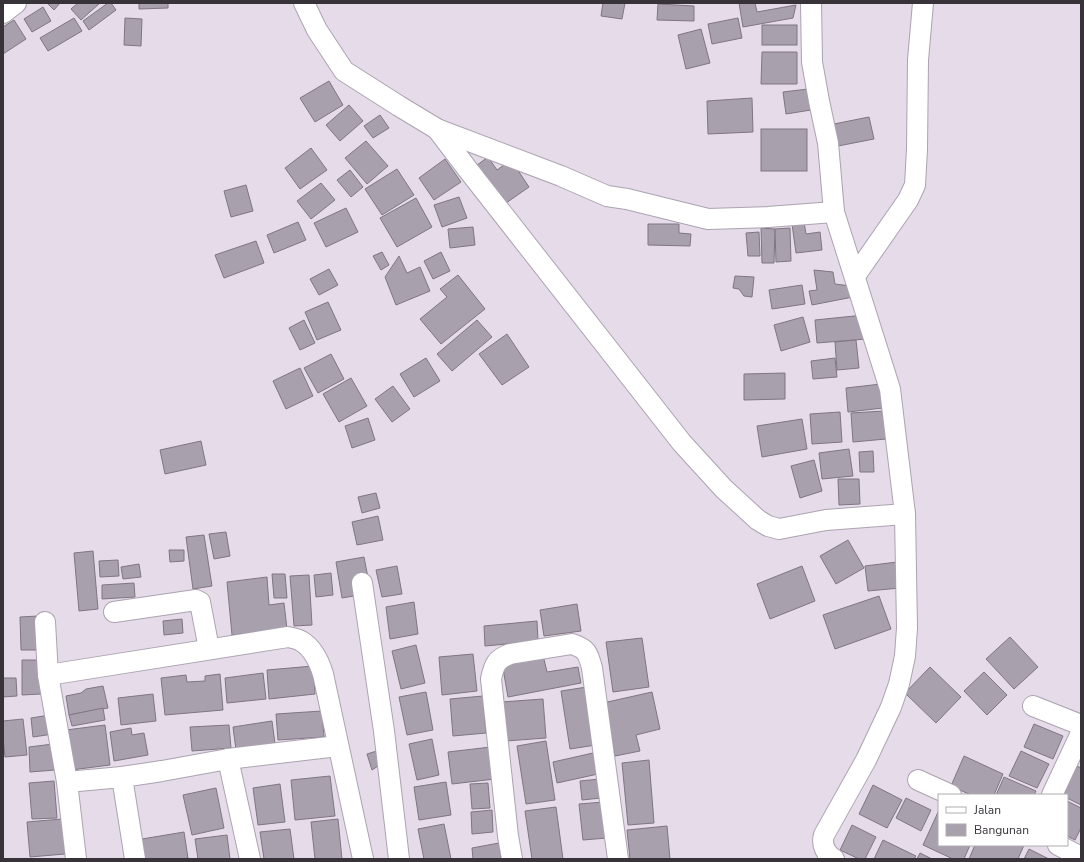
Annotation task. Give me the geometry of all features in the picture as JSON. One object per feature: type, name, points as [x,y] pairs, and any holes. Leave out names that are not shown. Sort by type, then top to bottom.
[{"type":"street","points":[[3,13],[16,3]]},
{"type":"street","points":[[304,3],[318,30],[344,72],[437,129],[561,176],[607,196],[627,199],[708,219],[768,217],[834,212]]},
{"type":"street","points":[[811,3],[812,62],[828,143],[834,212],[890,389],[904,514],[907,628],[905,656],[891,707],[881,730],[824,835],[823,843],[825,849],[828,855],[834,859]]},
{"type":"street","points":[[855,276],[908,200],[915,185],[918,60],[923,3]]},
{"type":"street","points":[[437,129],[682,443],[724,489],[758,520],[768,526],[779,528],[826,520],[904,514]]},
{"type":"street","points":[[362,583],[384,732],[399,859]]},
{"type":"street","points":[[114,612],[196,600],[200,602],[209,649]]},
{"type":"street","points":[[45,622],[48,675],[67,782],[76,859]]},
{"type":"street","points":[[48,675],[288,637],[300,640],[309,647],[318,660],[324,674],[363,859]]},
{"type":"street","points":[[512,859],[508,836],[491,679],[493,666],[501,657],[510,654],[572,644],[581,647],[588,654],[592,668],[618,859]]},
{"type":"street","points":[[1033,706],[1081,725]]},
{"type":"street","points":[[1052,794],[1081,733]]},
{"type":"street","points":[[67,782],[122,777],[228,760],[338,746]]},
{"type":"street","points":[[228,760],[250,859]]},
{"type":"street","points":[[122,777],[135,859]]},
{"type":"street","points":[[918,780],[949,794]]},
{"type":"street","points":[[1060,846],[1081,857]]},
{"type":"building","points":[[47,3],[60,3],[54,10]]},
{"type":"building","points":[[78,3],[100,3],[81,20],[71,9]]},
{"type":"building","points":[[108,3],[111,3],[116,10],[89,30],[83,21]]},
{"type":"building","points":[[139,3],[168,3],[168,8],[139,9]]},
{"type":"building","points":[[603,3],[625,3],[622,19],[601,16]]},
{"type":"building","points":[[739,3],[755,3],[757,12],[796,5],[793,18],[743,27]]},
{"type":"building","points":[[658,4],[694,6],[694,21],[657,20]]},
{"type":"building","points":[[43,7],[51,21],[32,32],[24,19]]},
{"type":"building","points":[[74,18],[82,31],[48,51],[40,38]]},
{"type":"building","points":[[125,18],[142,19],[141,46],[124,45]]},
{"type":"building","points":[[738,18],[742,38],[712,44],[708,24]]},
{"type":"building","points":[[14,20],[26,39],[3,54],[3,27]]},
{"type":"building","points":[[762,25],[797,25],[797,45],[762,45]]},
{"type":"building","points":[[701,29],[710,63],[686,69],[678,35]]},
{"type":"building","points":[[762,52],[797,52],[797,84],[761,84]]},
{"type":"building","points":[[329,81],[343,105],[315,122],[300,98]]},
{"type":"building","points":[[808,89],[811,110],[786,114],[783,92]]},
{"type":"building","points":[[752,98],[753,132],[708,134],[707,101]]},
{"type":"building","points":[[349,105],[363,121],[340,141],[326,125]]},
{"type":"building","points":[[380,115],[389,128],[373,138],[364,126]]},
{"type":"building","points":[[869,117],[874,139],[838,146],[834,124]]},
{"type":"building","points":[[761,129],[807,129],[807,171],[761,171]]},
{"type":"building","points":[[366,141],[388,166],[367,184],[345,158]]},
{"type":"building","points":[[311,148],[327,170],[300,189],[285,168]]},
{"type":"building","points":[[488,157],[497,170],[511,160],[529,187],[496,210],[469,171]]},
{"type":"building","points":[[445,159],[461,182],[434,200],[419,178]]},
{"type":"building","points":[[397,169],[414,195],[382,215],[365,189]]},
{"type":"building","points":[[350,170],[363,187],[351,197],[337,180]]},
{"type":"building","points":[[321,183],[335,200],[311,219],[297,201]]},
{"type":"building","points":[[246,185],[253,211],[231,217],[224,191]]},
{"type":"building","points":[[459,197],[467,218],[442,227],[434,205]]},
{"type":"building","points":[[416,198],[432,227],[397,247],[380,218]]},
{"type":"building","points":[[346,208],[358,232],[326,247],[314,223]]},
{"type":"building","points":[[298,222],[306,240],[274,253],[267,235]]},
{"type":"building","points":[[804,222],[806,234],[820,232],[822,250],[796,253],[792,224]]},
{"type":"building","points":[[648,224],[679,224],[679,233],[691,234],[690,246],[648,245]]},
{"type":"building","points":[[473,227],[475,245],[450,248],[448,229]]},
{"type":"building","points":[[761,228],[775,229],[774,263],[762,263]]},
{"type":"building","points":[[790,228],[791,261],[776,262],[775,229]]},
{"type":"building","points":[[759,232],[760,256],[748,256],[746,233]]},
{"type":"building","points":[[256,241],[264,263],[224,278],[215,255]]},
{"type":"building","points":[[382,252],[389,265],[381,270],[373,256]]},
{"type":"building","points":[[441,252],[450,271],[433,279],[424,261]]},
{"type":"building","points":[[399,256],[407,273],[420,267],[430,291],[396,305],[385,277]]},
{"type":"building","points":[[329,269],[338,285],[319,295],[310,279]]},
{"type":"building","points":[[814,270],[833,272],[835,284],[851,286],[853,297],[812,305],[809,291],[817,290]]},
{"type":"building","points":[[458,275],[485,309],[441,344],[420,319],[447,297],[440,289]]},
{"type":"building","points":[[735,276],[754,277],[752,297],[744,296],[739,289],[733,288]]},
{"type":"building","points":[[802,285],[805,304],[772,309],[769,290]]},
{"type":"building","points":[[328,302],[341,330],[317,340],[305,312]]},
{"type":"building","points":[[864,315],[866,339],[817,343],[815,320]]},
{"type":"building","points":[[803,317],[810,342],[781,351],[774,325]]},
{"type":"building","points":[[304,320],[315,343],[300,350],[289,328]]},
{"type":"building","points":[[477,320],[492,337],[452,371],[437,354]]},
{"type":"building","points":[[507,334],[529,367],[502,385],[479,354]]},
{"type":"building","points":[[856,340],[859,368],[837,370],[835,342]]},
{"type":"building","points":[[331,354],[344,379],[318,393],[304,368]]},
{"type":"building","points":[[426,358],[440,381],[414,397],[400,374]]},
{"type":"building","points":[[835,358],[837,377],[813,379],[811,361]]},
{"type":"building","points":[[300,368],[313,396],[286,409],[273,381]]},
{"type":"building","points":[[785,373],[785,399],[744,400],[744,374]]},
{"type":"building","points":[[351,378],[367,406],[339,422],[323,394]]},
{"type":"building","points":[[881,384],[883,408],[848,412],[846,388]]},
{"type":"building","points":[[393,386],[410,409],[392,422],[375,399]]},
{"type":"building","points":[[884,411],[886,439],[853,442],[851,413]]},
{"type":"building","points":[[840,412],[842,442],[812,444],[810,414]]},
{"type":"building","points":[[368,418],[375,440],[352,448],[345,426]]},
{"type":"building","points":[[802,419],[807,449],[762,457],[757,426]]},
{"type":"building","points":[[201,441],[206,465],[165,474],[160,450]]},
{"type":"building","points":[[849,449],[853,476],[822,479],[819,453]]},
{"type":"building","points":[[873,451],[874,472],[860,472],[859,452]]},
{"type":"building","points":[[814,460],[822,491],[800,498],[791,466]]},
{"type":"building","points":[[838,479],[859,479],[860,504],[839,505]]},
{"type":"building","points":[[376,493],[380,508],[362,513],[358,497]]},
{"type":"building","points":[[378,516],[383,540],[357,545],[352,522]]},
{"type":"building","points":[[226,532],[230,556],[214,559],[209,534]]},
{"type":"building","points":[[204,535],[212,586],[193,589],[186,537]]},
{"type":"building","points":[[848,540],[864,568],[836,584],[820,556]]},
{"type":"building","points":[[169,550],[184,550],[184,561],[170,562]]},
{"type":"building","points":[[93,551],[98,609],[79,611],[74,553]]},
{"type":"building","points":[[364,557],[371,593],[342,598],[336,562]]},
{"type":"building","points":[[118,560],[119,576],[100,577],[99,561]]},
{"type":"building","points":[[897,562],[900,588],[868,591],[865,566]]},
{"type":"building","points":[[139,564],[141,577],[123,579],[121,567]]},
{"type":"building","points":[[397,566],[402,594],[382,597],[376,570]]},
{"type":"building","points":[[802,566],[815,601],[770,619],[757,584]]},
{"type":"building","points":[[331,573],[333,595],[316,597],[314,575]]},
{"type":"building","points":[[272,574],[285,574],[287,598],[274,598]]},
{"type":"building","points":[[309,575],[312,625],[294,626],[290,576]]},
{"type":"building","points":[[267,577],[269,605],[284,603],[287,629],[232,635],[227,582]]},
{"type":"building","points":[[134,583],[135,597],[102,599],[102,585]]},
{"type":"building","points":[[879,596],[891,629],[835,649],[823,615]]},
{"type":"building","points":[[414,602],[418,634],[390,639],[386,607]]},
{"type":"building","points":[[577,604],[581,631],[544,636],[540,610]]},
{"type":"building","points":[[38,616],[39,650],[21,650],[20,617]]},
{"type":"building","points":[[182,619],[183,633],[164,635],[163,621]]},
{"type":"building","points":[[537,621],[538,641],[485,646],[484,626]]},
{"type":"building","points":[[1010,637],[1038,667],[1014,689],[986,659]]},
{"type":"building","points":[[642,638],[649,687],[613,692],[606,642]]},
{"type":"building","points":[[416,645],[425,683],[401,689],[392,651]]},
{"type":"building","points":[[473,654],[477,691],[442,695],[439,657]]},
{"type":"building","points":[[543,655],[547,672],[578,667],[581,683],[508,697],[502,663]]},
{"type":"building","points":[[22,660],[40,660],[41,694],[22,695]]},
{"type":"building","points":[[313,666],[315,694],[269,699],[267,670]]},
{"type":"building","points":[[930,667],[961,697],[936,723],[905,693]]},
{"type":"building","points":[[984,672],[1007,695],[987,715],[964,691]]},
{"type":"building","points":[[263,673],[266,699],[227,703],[225,678]]},
{"type":"building","points":[[220,674],[223,710],[165,715],[161,678],[186,675],[187,682],[205,681],[205,676]]},
{"type":"building","points":[[3,678],[16,678],[17,696],[3,697]]},
{"type":"building","points":[[103,686],[108,708],[69,715],[66,696],[81,693],[86,689]]},
{"type":"building","points":[[587,687],[596,745],[570,749],[561,691]]},
{"type":"building","points":[[426,692],[433,730],[407,735],[399,697]]},
{"type":"building","points":[[652,692],[660,729],[636,735],[640,751],[615,756],[603,703]]},
{"type":"building","points":[[153,694],[156,721],[121,725],[118,698]]},
{"type":"building","points":[[483,696],[486,733],[453,736],[450,699]]},
{"type":"building","points":[[543,699],[546,738],[506,741],[502,702]]},
{"type":"building","points":[[103,708],[105,720],[72,726],[69,715]]},
{"type":"building","points":[[322,711],[324,737],[278,740],[276,714]]},
{"type":"building","points":[[50,715],[53,734],[33,737],[31,718]]},
{"type":"building","points":[[23,719],[27,755],[5,757],[3,721]]},
{"type":"building","points":[[272,721],[275,744],[236,750],[233,727]]},
{"type":"building","points":[[1034,724],[1063,736],[1053,759],[1024,747]]},
{"type":"building","points":[[105,725],[110,765],[71,770],[66,730]]},
{"type":"building","points":[[229,725],[231,748],[192,751],[190,727]]},
{"type":"building","points":[[131,728],[132,735],[144,733],[148,755],[114,761],[110,732]]},
{"type":"building","points":[[432,739],[439,775],[417,780],[409,744]]},
{"type":"building","points":[[546,741],[555,800],[526,804],[517,746]]},
{"type":"building","points":[[53,744],[55,770],[30,772],[29,747]]},
{"type":"building","points":[[491,747],[495,779],[452,784],[448,752]]},
{"type":"building","points":[[380,750],[384,762],[372,770],[367,754]]},
{"type":"building","points":[[1021,751],[1049,764],[1037,788],[1009,776]]},
{"type":"building","points":[[593,753],[598,774],[557,783],[553,762]]},
{"type":"building","points":[[964,756],[1003,774],[994,794],[969,794],[951,786]]},
{"type":"building","points":[[649,760],[654,823],[628,825],[622,763]]},
{"type":"building","points":[[1077,766],[1081,768],[1081,805],[1068,798],[1068,794],[1063,794]]},
{"type":"building","points":[[330,776],[335,816],[295,820],[291,780]]},
{"type":"building","points":[[1004,777],[1036,791],[1034,794],[996,794]]},
{"type":"building","points":[[600,779],[601,798],[582,800],[580,781]]},
{"type":"building","points":[[54,781],[57,818],[32,819],[29,783]]},
{"type":"building","points":[[446,782],[451,815],[419,820],[414,787]]},
{"type":"building","points":[[488,783],[490,808],[472,809],[470,784]]},
{"type":"building","points":[[280,784],[285,822],[258,825],[253,788]]},
{"type":"building","points":[[873,785],[902,800],[887,828],[859,814]]},
{"type":"building","points":[[216,788],[224,828],[192,835],[183,795]]},
{"type":"building","points":[[906,798],[931,810],[921,831],[896,818]]},
{"type":"building","points":[[604,802],[607,838],[583,840],[579,804]]},
{"type":"building","points":[[1068,802],[1081,808],[1081,828],[1075,840],[1068,836]]},
{"type":"building","points":[[556,807],[563,859],[532,859],[525,811]]},
{"type":"building","points":[[492,810],[493,832],[472,834],[471,812]]},
{"type":"building","points":[[938,812],[938,846],[970,846],[964,859],[953,859],[923,845]]},
{"type":"building","points":[[62,819],[65,854],[30,857],[27,822]]},
{"type":"building","points":[[338,819],[342,859],[315,859],[311,822]]},
{"type":"building","points":[[444,824],[451,859],[424,859],[418,829]]},
{"type":"building","points":[[852,825],[876,837],[865,859],[859,859],[840,850]]},
{"type":"building","points":[[667,826],[670,859],[630,859],[627,830]]},
{"type":"building","points":[[290,829],[294,859],[264,859],[260,832]]},
{"type":"building","points":[[184,832],[188,858],[145,859],[142,839]]},
{"type":"building","points":[[227,835],[230,859],[198,859],[195,839]]},
{"type":"building","points":[[883,840],[916,856],[914,859],[874,859]]},
{"type":"building","points":[[499,843],[501,859],[473,859],[472,848]]},
{"type":"building","points":[[975,846],[1024,846],[1018,859],[969,859]]},
{"type":"building","points":[[1029,849],[1049,859],[1024,859]]},
{"type":"building","points":[[920,853],[932,859],[917,859]]}]
